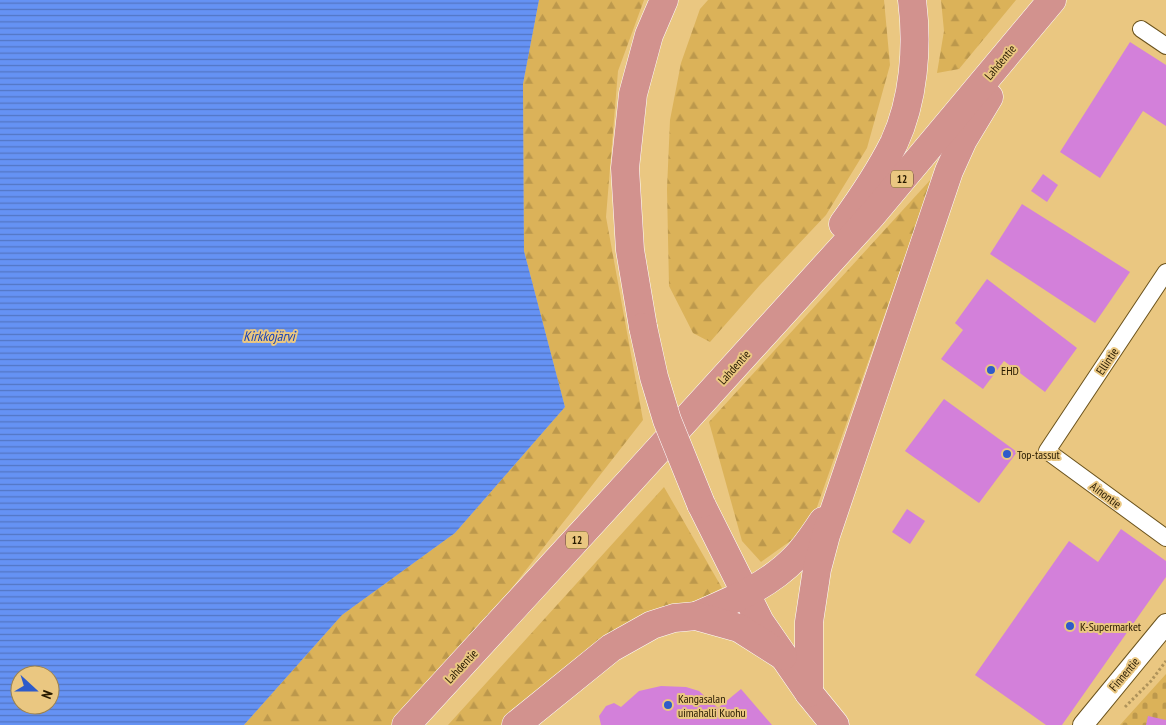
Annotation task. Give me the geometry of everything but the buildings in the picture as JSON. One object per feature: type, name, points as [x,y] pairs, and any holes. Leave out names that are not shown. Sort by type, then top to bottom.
[{"type":"highway","points":[[664,0],[649,35],[633,94],[625,168],[630,250],[643,327],[654,377],[667,420],[701,504],[760,622],[809,693],[834,725]]},
{"type":"highway","points":[[746,354],[868,189],[894,141],[907,103],[913,68],[912,0]]},
{"type":"highway","name":"Lahdentie","points":[[406,725],[872,215],[1052,0]]},
{"type":"highway","points":[[809,693],[809,622],[817,569],[826,535],[949,171],[963,140],[980,110],[1006,70],[1058,0]]},
{"type":"highway","points":[[516,725],[611,648],[624,640],[652,625],[674,618],[696,616],[746,594],[777,574],[796,558],[840,494]]},
{"type":"highway","points":[[696,616],[739,628],[784,656]]},
{"type":"street","points":[[1141,29],[1166,46]]},
{"type":"street","name":"Ellintie","points":[[1047,451],[1166,272]]},
{"type":"street","name":"Ainontie","points":[[1047,451],[1166,538]]},
{"type":"street","name":"Finnentie","points":[[1083,725],[1166,624]]},
{"type":"path","points":[[1119,712],[1151,681],[1166,661]]},
{"type":"green space","points":[[539,0],[644,0],[618,71],[606,217],[643,420],[473,638],[393,725],[244,725],[342,615],[455,533],[565,407],[524,251],[523,84]]},
{"type":"green space","points":[[708,0],[884,0],[890,65],[867,148],[826,215],[760,285],[710,342],[693,333],[669,286],[667,189],[670,120],[681,63],[700,9]]},
{"type":"green space","points":[[941,0],[1016,0],[959,69],[937,73],[944,31]]},
{"type":"green space","points":[[933,177],[810,527],[761,562],[742,541],[709,422]]},
{"type":"green space","points":[[664,487],[722,588],[694,602],[638,620],[506,725],[448,725]]},
{"type":"green space","points":[[1166,674],[1166,725],[1120,725]]},
{"type":"water","name":"Kirkkojärvi","points":[[0,0],[539,0],[523,84],[524,251],[565,407],[455,533],[342,615],[244,725],[0,725]]},
{"type":"place","name":"EHD","points":[[991,370]]},
{"type":"place","name":"Top-tassut","points":[[1007,454]]},
{"type":"place","name":"K-Supermarket","points":[[1070,626]]},
{"type":"place","name":"Kangasalan uimahalli Kuohu","points":[[668,705]]}]
